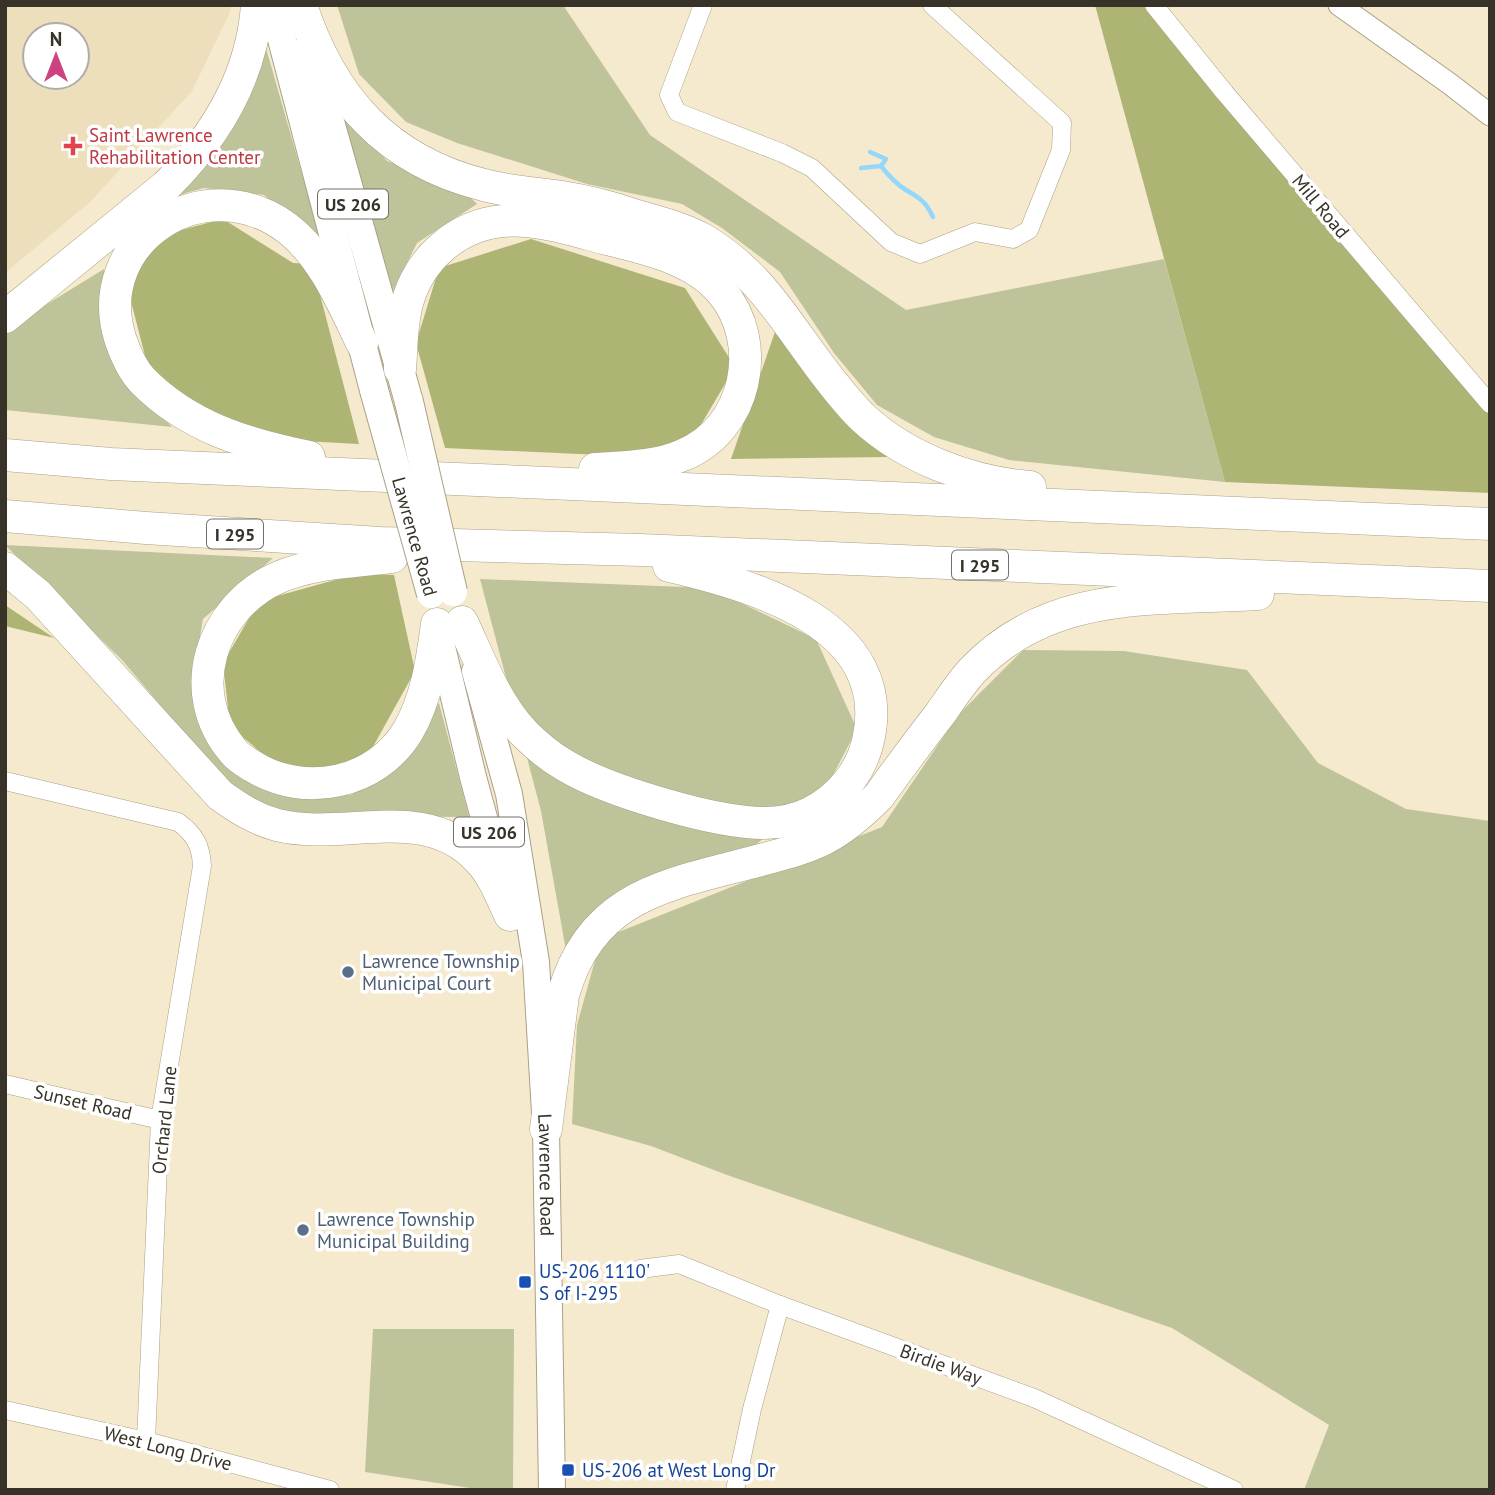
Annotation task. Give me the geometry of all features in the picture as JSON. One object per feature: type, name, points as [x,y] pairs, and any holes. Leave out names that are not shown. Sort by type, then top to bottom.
[{"type":"highway","points":[[5,317],[166,186],[187,165],[209,137],[239,80],[250,47],[257,5]]},
{"type":"highway","name":"Lawrence Road","points":[[273,5],[374,390],[446,608]]},
{"type":"highway","points":[[299,5],[323,63],[339,88],[365,119],[404,151],[458,178],[486,186],[566,198],[619,210],[701,239],[751,276],[774,301],[821,368],[863,418],[921,457],[973,476],[1017,485],[1376,519]]},
{"type":"highway","name":"Lawrence Road","points":[[299,5],[409,402],[446,608]]},
{"type":"highway","points":[[362,343],[328,278],[304,243],[266,214],[237,205],[196,206],[160,223],[144,237],[131,254],[117,290],[115,310],[118,331],[132,366],[162,398],[185,414],[234,439],[263,448],[310,457],[358,461],[409,477]]},
{"type":"highway","points":[[400,369],[407,302],[424,266],[451,240],[467,230],[486,224],[525,222],[579,232],[667,257],[691,266],[708,278],[732,306],[745,342],[744,380],[738,400],[729,416],[703,444],[686,454],[654,464],[478,480]]},
{"type":"highway","points":[[5,455],[111,464],[1490,524]]},
{"type":"highway","name":"I 295","points":[[5,516],[380,543],[1487,586]]},
{"type":"highway","points":[[446,608],[426,687],[408,730],[389,753],[362,772],[340,781],[317,785],[284,780],[263,773],[245,762],[233,752],[220,733],[208,691],[208,669],[212,649],[220,631],[230,614],[244,599],[279,577],[297,571],[464,545]]},
{"type":"highway","points":[[446,608],[499,699],[519,727],[554,759],[590,778],[692,811],[767,823],[795,819],[810,813],[834,798],[852,777],[863,758],[869,736],[871,714],[868,692],[853,657],[818,621],[777,599],[712,576],[662,564],[525,547]]},
{"type":"highway","points":[[5,568],[38,595],[220,795],[238,809],[259,819],[302,828],[411,826],[448,836],[479,859],[491,876],[510,915]]},
{"type":"highway","points":[[547,1129],[563,995],[578,954],[604,921],[640,896],[802,848],[843,828],[878,796],[970,673],[1012,637],[1034,624],[1058,615],[1086,606],[1115,602],[1435,584]]},
{"type":"main road","name":"Lawrence Road","points":[[446,608],[473,777],[510,915],[542,1071]]},
{"type":"main road","name":"Lawrence Road","points":[[446,608],[511,808],[537,962],[547,1129],[552,1490]]},
{"type":"street","points":[[703,5],[669,95],[677,112],[782,153],[812,168],[891,242],[919,254],[975,232],[1013,240],[1029,230],[1061,150],[1062,123],[932,5]]},
{"type":"street","name":"Mill Road","points":[[1154,5],[1490,404]]},
{"type":"street","points":[[1339,5],[1490,115]]},
{"type":"street","name":"Orchard Lane","points":[[5,782],[178,822],[189,830],[201,853],[202,866],[160,1120],[146,1441]]},
{"type":"street","name":"Sunset Road","points":[[5,1084],[160,1120]]},
{"type":"street","name":"Birdie Way","points":[[640,1269],[680,1264],[780,1305],[1034,1398],[1201,1483],[1234,1490]]},
{"type":"street","points":[[735,1490],[752,1409],[780,1305]]},
{"type":"street","name":"West Long Drive","points":[[5,1410],[146,1441],[330,1490]]},
{"type":"shaded area","name":"Saint Lawrence Rehabilitation Center","points":[[5,5],[231,5],[192,91],[90,202],[5,273]]},
{"type":"green space","points":[[337,5],[563,5],[650,135],[906,310],[1164,259],[1225,482],[1009,460],[934,437],[877,405],[834,353],[780,272],[722,228],[682,204],[587,184],[457,143],[406,122],[359,74]]},
{"type":"green space","points":[[1095,5],[1149,5],[1490,414],[1490,493],[1225,482]]},
{"type":"green space","points":[[264,41],[321,241],[264,195],[204,188],[164,199]]},
{"type":"green space","points":[[337,107],[387,161],[461,188],[477,204],[417,243],[390,297]]},
{"type":"green space","points":[[223,219],[293,263],[312,264],[359,444],[245,438],[151,379],[126,282],[158,236]]},
{"type":"green space","points":[[531,239],[685,288],[735,367],[689,445],[667,458],[445,448],[416,343],[439,268]]},
{"type":"green space","points":[[104,269],[114,367],[172,427],[5,410],[5,330]]},
{"type":"green space","points":[[776,329],[889,457],[731,459]]},
{"type":"green space","points":[[5,545],[273,558],[203,619],[191,689],[222,757],[271,788],[350,795],[390,768],[439,703],[469,817],[287,816],[234,792],[122,660]]},
{"type":"green space","points":[[339,573],[394,575],[415,671],[364,763],[285,773],[230,726],[223,663],[259,601],[342,578]]},
{"type":"green space","points":[[480,579],[710,588],[816,639],[857,729],[831,779],[742,857],[567,956],[541,811]]},
{"type":"green space","points":[[5,605],[54,638],[5,626]]},
{"type":"green space","points":[[1023,650],[1124,651],[1247,670],[1318,763],[1406,809],[1490,821],[1490,1490],[1304,1490],[1329,1425],[1172,1328],[727,1175],[651,1146],[572,1124],[577,1025],[601,939],[882,827],[959,714]]},
{"type":"green space","points":[[373,1329],[514,1329],[513,1490],[483,1490],[365,1472]]},
{"type":"waterway","points":[[870,152],[886,159],[881,166]]},
{"type":"waterway","points":[[861,168],[881,166],[899,185],[922,201],[933,217]]},
{"type":"place","name":"Saint Lawrence Rehabilitation Center","points":[[73,146]]},
{"type":"place","name":"Lawrence Township Municipal Court","points":[[348,972]]},
{"type":"place","name":"Lawrence Township Municipal Building","points":[[303,1230]]},
{"type":"place","name":"US-206 1110' S of I-295","points":[[525,1282]]},
{"type":"place","name":"US-206 at West Long Dr","points":[[568,1470]]}]
